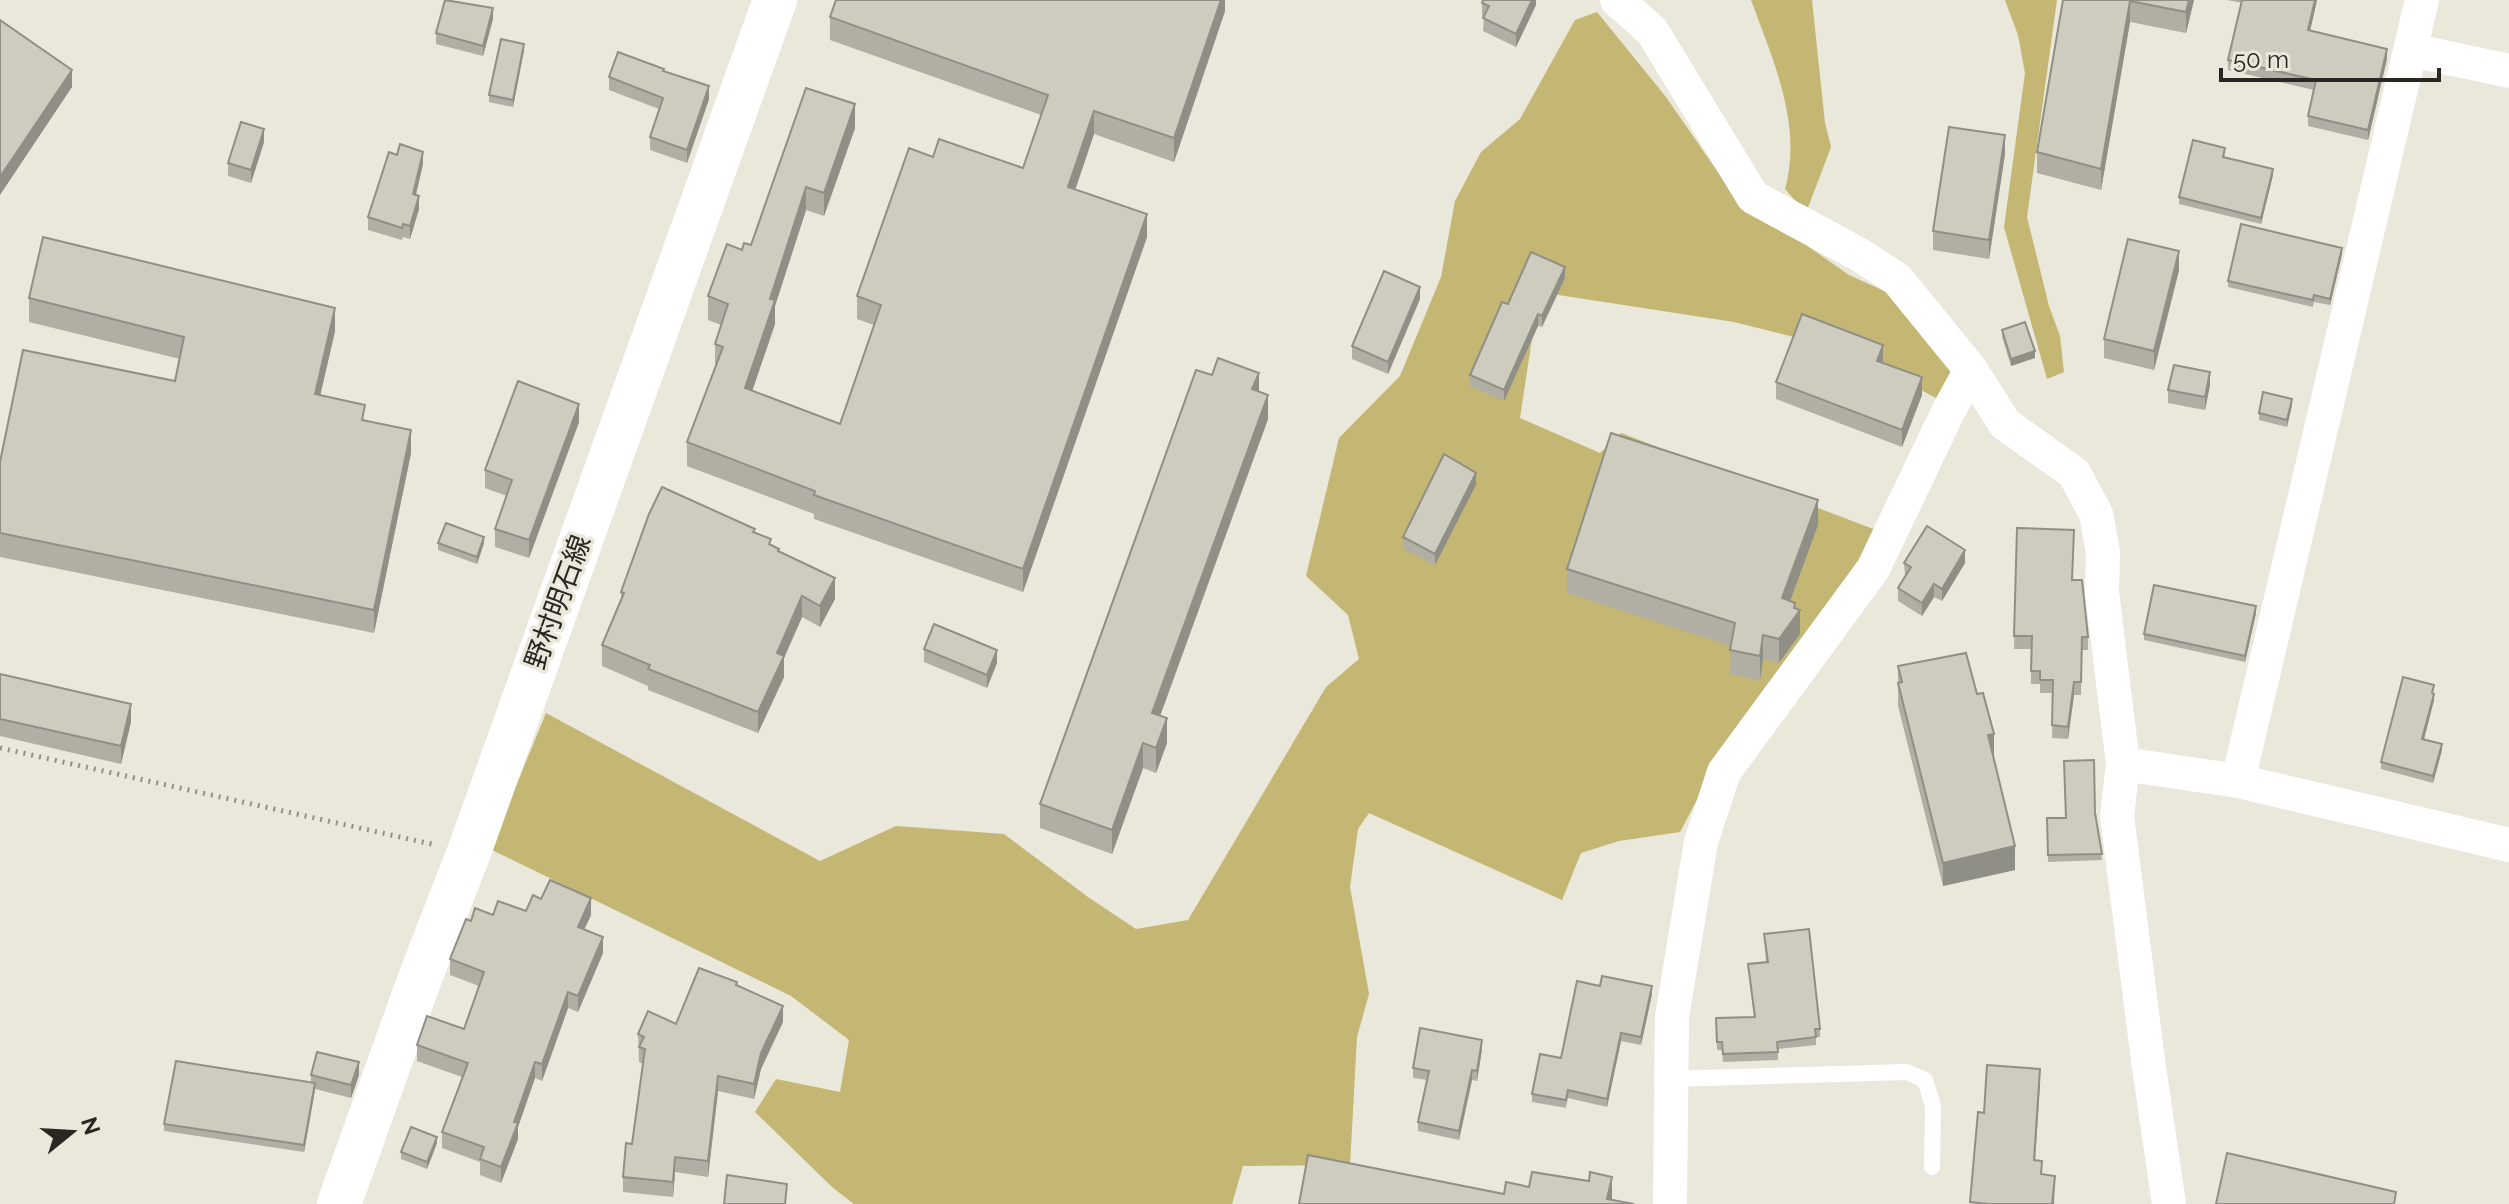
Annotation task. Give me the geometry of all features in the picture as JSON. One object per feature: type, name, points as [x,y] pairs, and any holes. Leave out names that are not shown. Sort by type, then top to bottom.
[{"type":"main road","name":"野村明石線","points":[[339,1204],[775,0]]},
{"type":"street","points":[[1617,0],[1652,31],[1753,197],[1860,255],[1897,279],[1971,370],[2005,424],[2074,473],[2096,514],[2103,552],[2102,592],[2123,764],[2117,816],[2169,1204]]},
{"type":"street","points":[[2238,781],[2422,0]]},
{"type":"street","points":[[2411,50],[2509,71]]},
{"type":"street","points":[[1670,1204],[1672,1017],[1698,856],[1724,772],[1873,569],[1971,370]]},
{"type":"street","points":[[2123,764],[2238,781],[2509,845]]},
{"type":"lane","points":[[1670,1079],[1907,1072],[1925,1080],[1933,1106],[1932,1167]]},
{"type":"path","points":[[0,748],[469,852]]},
{"type":"shaded area","points":[[1751,0],[1812,0],[1825,123],[1831,147],[1806,213],[1785,189],[1790,165],[1788,117],[1776,69]]},
{"type":"shaded area","points":[[2005,0],[2057,0],[2027,217],[2049,306],[2060,336],[2064,372],[2047,379],[2004,227],[2025,73],[2018,35]]},
{"type":"shaded area","points":[[1597,12],[1666,97],[1744,210],[1773,222],[1849,275],[1904,300],[1963,369],[1936,398],[1845,350],[1734,322],[1539,292],[1520,418],[1600,453],[1621,433],[1876,530],[1867,561],[1726,745],[1680,832],[1619,841],[1581,853],[1562,900],[1369,813],[1358,829],[1350,887],[1369,994],[1357,1037],[1350,1165],[1243,1166],[1232,1204],[854,1204],[832,1187],[755,1112],[776,1079],[840,1092],[849,1040],[791,996],[490,849],[546,713],[820,861],[896,826],[1004,834],[1136,929],[1188,920],[1326,687],[1359,659],[1348,615],[1306,576],[1339,438],[1400,376],[1441,277],[1455,201],[1481,152],[1520,119],[1575,20]]},
{"type":"building","points":[[445,0],[493,8],[483,46],[436,33]]},
{"type":"building","points":[[836,0],[1221,0],[1174,138],[1094,111],[1068,187],[1147,214],[1023,569],[814,495],[815,491],[687,442],[723,347],[715,344],[728,304],[708,296],[727,244],[742,250],[744,243],[751,245],[806,88],[855,104],[824,193],[806,187],[770,299],[775,300],[745,388],[840,424],[881,305],[857,296],[909,148],[933,157],[939,139],[1023,168],[1048,95],[830,17]]},
{"type":"building","points":[[1483,0],[1532,0],[1516,34],[1483,18],[1489,6],[1482,3]]},
{"type":"building","points":[[2063,0],[2189,0],[2186,12],[2130,1],[2101,169],[2037,152]]},
{"type":"building","points":[[2242,0],[2315,0],[2308,30],[2387,49],[2368,130],[2308,116],[2316,80],[2228,60]]},
{"type":"building","points":[[0,20],[72,70],[0,177]]},
{"type":"building","points":[[501,39],[524,44],[513,100],[489,95]]},
{"type":"building","points":[[618,52],[709,86],[687,150],[650,137],[663,98],[609,77]]},
{"type":"building","points":[[241,122],[264,129],[251,170],[228,163]]},
{"type":"building","points":[[1949,127],[2005,135],[1989,240],[1933,231]]},
{"type":"building","points":[[2193,140],[2225,148],[2223,157],[2273,169],[2261,218],[2179,197]]},
{"type":"building","points":[[400,144],[423,152],[413,194],[419,196],[410,226],[403,224],[402,228],[368,217],[389,152],[397,155]]},
{"type":"building","points":[[2241,224],[2342,248],[2330,299],[2314,295],[2313,300],[2228,281]]},
{"type":"building","points":[[43,237],[335,308],[315,394],[365,405],[362,420],[411,430],[374,610],[0,533],[0,462],[23,350],[175,381],[184,337],[29,298]]},
{"type":"building","points":[[2128,239],[2179,251],[2154,351],[2104,339]]},
{"type":"building","points":[[1531,252],[1565,267],[1542,316],[1538,314],[1504,390],[1470,375],[1502,302],[1508,304]]},
{"type":"building","points":[[1384,271],[1420,287],[1388,362],[1352,346]]},
{"type":"building","points":[[1802,314],[1883,345],[1877,361],[1922,377],[1902,430],[1776,382]]},
{"type":"building","points":[[2025,322],[2035,351],[2011,359],[2002,330]]},
{"type":"building","points":[[1218,358],[1259,373],[1252,389],[1268,395],[1152,713],[1167,718],[1156,748],[1143,743],[1112,830],[1040,804],[1196,370],[1212,375]]},
{"type":"building","points":[[2174,365],[2210,372],[2205,397],[2168,390]]},
{"type":"building","points":[[518,381],[579,404],[529,540],[495,529],[512,480],[485,470]]},
{"type":"building","points":[[2263,392],[2292,399],[2287,420],[2259,413]]},
{"type":"building","points":[[1611,433],[1818,500],[1782,598],[1795,603],[1794,608],[1800,610],[1779,639],[1763,635],[1760,656],[1730,650],[1735,623],[1567,569]]},
{"type":"building","points":[[1444,454],[1476,473],[1435,554],[1403,537]]},
{"type":"building","points":[[662,487],[755,529],[753,532],[771,539],[769,544],[778,551],[835,578],[820,606],[802,596],[777,653],[784,656],[758,712],[648,669],[650,665],[602,645],[624,593],[621,592],[649,514]]},
{"type":"building","points":[[446,523],[484,537],[477,557],[438,543]]},
{"type":"building","points":[[1927,526],[1965,550],[1942,589],[1934,584],[1922,603],[1898,588],[1911,567],[1904,563]]},
{"type":"building","points":[[2017,528],[2074,530],[2072,580],[2082,580],[2088,637],[2082,637],[2081,682],[2074,682],[2068,727],[2052,725],[2053,680],[2040,680],[2040,671],[2031,671],[2032,636],[2014,636]]},
{"type":"building","points":[[2154,585],[2256,606],[2245,656],[2144,634]]},
{"type":"building","points":[[934,624],[997,650],[987,675],[924,649]]},
{"type":"building","points":[[1966,653],[1977,694],[1983,693],[1994,734],[1988,735],[2015,846],[1943,863],[1898,683],[1902,682],[1898,666]]},
{"type":"building","points":[[0,674],[131,704],[121,746],[0,719]]},
{"type":"building","points":[[2403,677],[2434,685],[2422,739],[2442,744],[2433,776],[2381,762]]},
{"type":"building","points":[[2094,760],[2095,813],[2102,854],[2048,855],[2047,818],[2066,818],[2064,761]]},
{"type":"building","points":[[550,880],[591,898],[578,927],[603,937],[578,996],[568,992],[542,1064],[535,1062],[514,1122],[518,1123],[501,1167],[480,1159],[484,1147],[442,1132],[468,1063],[417,1045],[427,1016],[464,1029],[484,972],[450,959],[466,919],[471,921],[475,908],[493,915],[498,901],[526,911],[533,895],[541,899]]},
{"type":"building","points":[[1809,929],[1820,1029],[1815,1029],[1816,1037],[1777,1042],[1778,1052],[1723,1054],[1722,1042],[1717,1042],[1716,1018],[1755,1017],[1748,964],[1768,962],[1764,934]]},
{"type":"building","points":[[699,968],[737,982],[736,985],[783,1006],[761,1053],[754,1084],[718,1076],[708,1161],[675,1157],[673,1182],[623,1177],[626,1143],[632,1144],[645,1049],[639,1047],[644,1037],[638,1034],[648,1011],[676,1024]]},
{"type":"building","points":[[1602,976],[1652,986],[1641,1037],[1621,1033],[1607,1099],[1568,1090],[1566,1100],[1532,1094],[1540,1054],[1561,1058],[1577,981],[1600,986]]},
{"type":"building","points":[[1420,1028],[1482,1040],[1477,1071],[1472,1070],[1459,1131],[1418,1122],[1429,1071],[1413,1068]]},
{"type":"building","points":[[317,1052],[359,1062],[351,1085],[311,1075]]},
{"type":"building","points":[[176,1061],[315,1083],[304,1145],[164,1124]]},
{"type":"building","points":[[1987,1065],[2040,1069],[2034,1160],[2042,1161],[2041,1174],[2055,1176],[2052,1204],[1970,1202],[1978,1112],[1984,1113]]},
{"type":"building","points":[[411,1127],[437,1137],[427,1162],[401,1152]]},
{"type":"building","points":[[2227,1153],[2396,1192],[2394,1204],[2216,1204]]},
{"type":"building","points":[[1308,1155],[1504,1194],[1506,1182],[1529,1187],[1532,1172],[1589,1181],[1590,1172],[1612,1177],[1607,1199],[1634,1204],[1299,1204]]},
{"type":"building","points":[[727,1175],[787,1184],[785,1204],[724,1204]]}]
